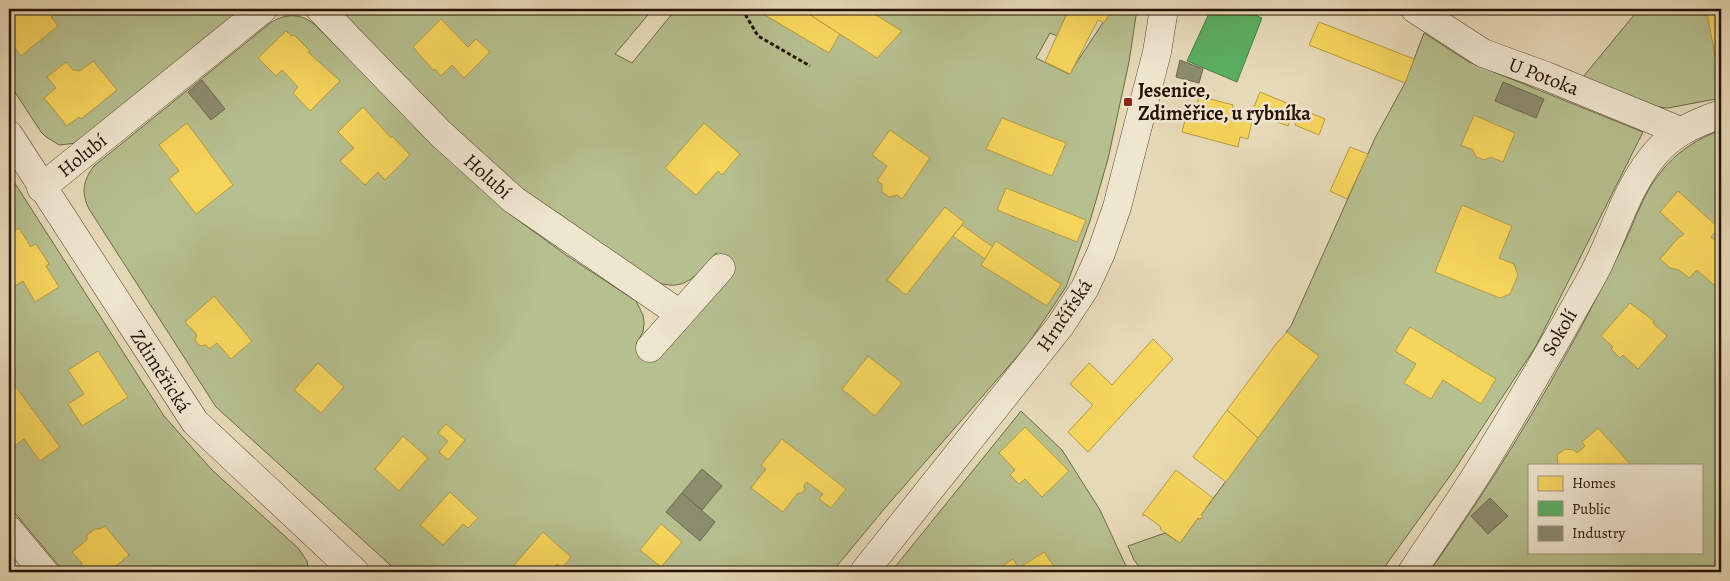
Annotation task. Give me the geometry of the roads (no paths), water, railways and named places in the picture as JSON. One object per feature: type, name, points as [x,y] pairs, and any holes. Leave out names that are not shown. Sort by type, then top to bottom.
[{"type":"street","name":"Holubí","points":[[41,188],[264,9]]},
{"type":"street","name":"Holubí","points":[[320,9],[441,134],[514,200],[680,314]]},
{"type":"street","name":"Hrnčířská","points":[[864,572],[1060,326],[1085,288],[1101,253],[1117,207],[1158,52],[1164,9]]},
{"type":"street","name":"U Potoka","points":[[1415,9],[1483,53],[1546,76],[1680,131]]},
{"type":"street","name":"Sokolí","points":[[1412,572],[1484,462],[1594,273],[1637,179],[1650,159],[1680,131],[1721,114]]},
{"type":"street","name":"Zdiměřická","points":[[9,135],[41,188],[195,422],[355,572]]},
{"type":"street","points":[[650,348],[721,268]]},
{"type":"street","points":[[9,530],[44,572]]},
{"type":"place","name":"Jesenice, Zdiměřice, u rybníka","points":[[1128,102]]}]
